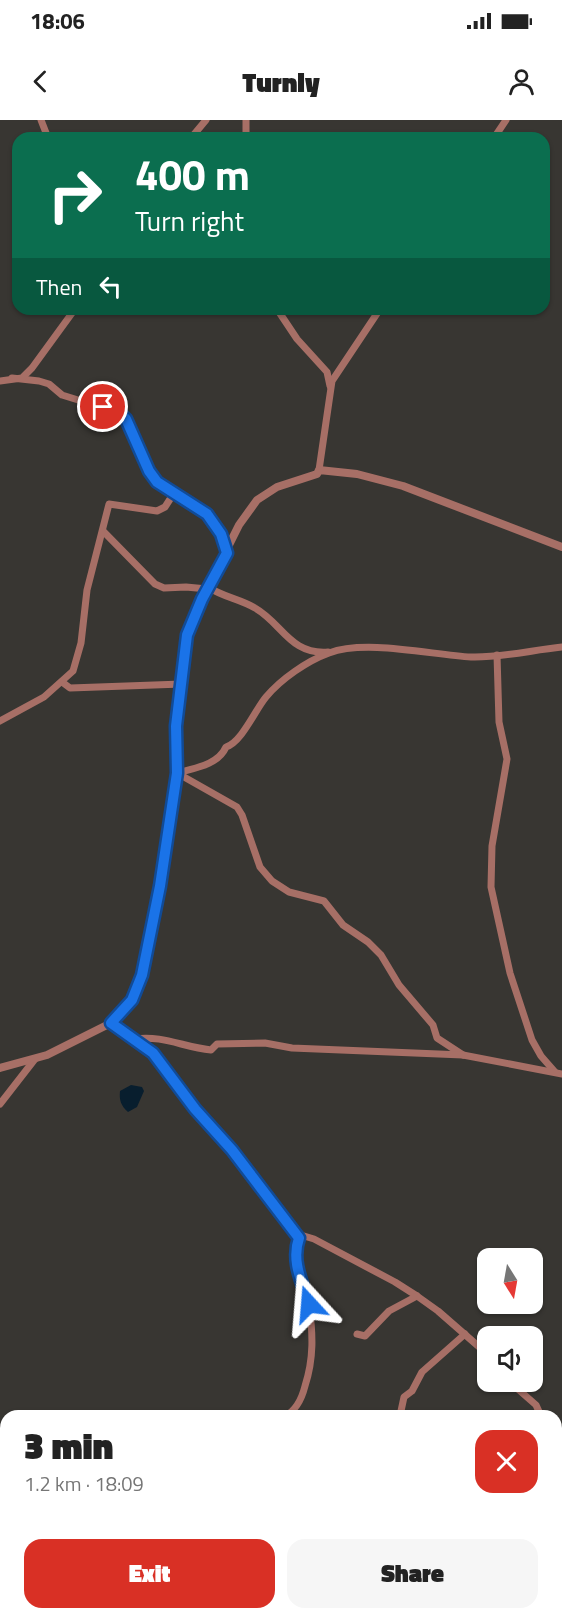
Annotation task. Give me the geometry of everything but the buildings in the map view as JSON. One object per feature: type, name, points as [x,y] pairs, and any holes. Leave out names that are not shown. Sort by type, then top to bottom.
[{"type":"street","points":[[196,132],[206,120]]},
{"type":"street","points":[[0,381],[22,378],[32,368],[71,315]]},
{"type":"street","points":[[281,315],[297,339],[327,372],[330,386]]},
{"type":"street","points":[[0,1068],[35,1059],[111,1023],[132,1000],[142,975],[160,886],[177,773],[176,726],[187,635],[239,525],[257,500],[277,487],[316,474],[320,470],[330,386],[336,371],[376,315]]},
{"type":"street","points":[[12,378],[49,384],[62,395],[120,413],[126,419],[153,476],[166,489],[207,514],[221,534],[227,553]]},
{"type":"street","points":[[320,470],[357,474],[403,486],[562,547]]},
{"type":"street","points":[[0,721],[44,697],[73,671],[84,623],[87,590],[109,504],[157,511],[165,507],[174,493]]},
{"type":"street","points":[[103,531],[155,584],[164,588],[186,586],[208,588],[218,594],[255,607],[297,644],[320,653],[381,648],[472,657],[562,647]]},
{"type":"street","points":[[177,773],[201,767],[222,756],[226,747],[231,745],[245,729],[273,689],[311,662],[331,652]]},
{"type":"street","points":[[497,655],[500,722],[507,759],[492,846],[491,886],[510,973],[532,1040],[541,1056],[558,1073]]},
{"type":"street","points":[[62,682],[70,688],[182,684]]},
{"type":"street","points":[[177,773],[237,807],[242,815],[260,867],[266,875],[289,892],[324,901],[343,925],[368,942],[381,955],[404,992],[433,1025],[437,1038],[463,1055]]},
{"type":"street","points":[[111,1023],[153,1053],[195,1109],[232,1150],[299,1238],[295,1256],[301,1285],[309,1304],[314,1348],[312,1365],[303,1396],[294,1410]]},
{"type":"street","points":[[134,1039],[160,1037],[195,1048],[211,1050],[217,1044],[225,1046],[239,1043],[292,1048],[463,1055],[558,1073]]},
{"type":"street","points":[[0,1104],[35,1059]]},
{"type":"street","points":[[299,1238],[304,1236],[314,1239],[395,1282],[417,1296],[477,1345]]},
{"type":"street","points":[[357,1334],[365,1336],[392,1310],[417,1296]]},
{"type":"street","points":[[401,1410],[404,1397],[416,1385],[422,1372],[465,1334]]},
{"type":"street","points":[[521,1392],[538,1410]]},
{"type":"water","points":[[131,1085],[142,1087],[144,1091],[137,1107],[128,1112],[121,1103],[120,1091]]},
{"type":"route","points":[[103,407],[120,413],[126,419],[149,471],[157,482],[207,514],[221,534],[227,553],[202,599],[187,635],[176,726],[177,773],[150,939],[142,975],[132,1000],[123,1013],[111,1023],[153,1053],[173,1082],[232,1150],[299,1238],[295,1256],[301,1285],[309,1304]]}]
